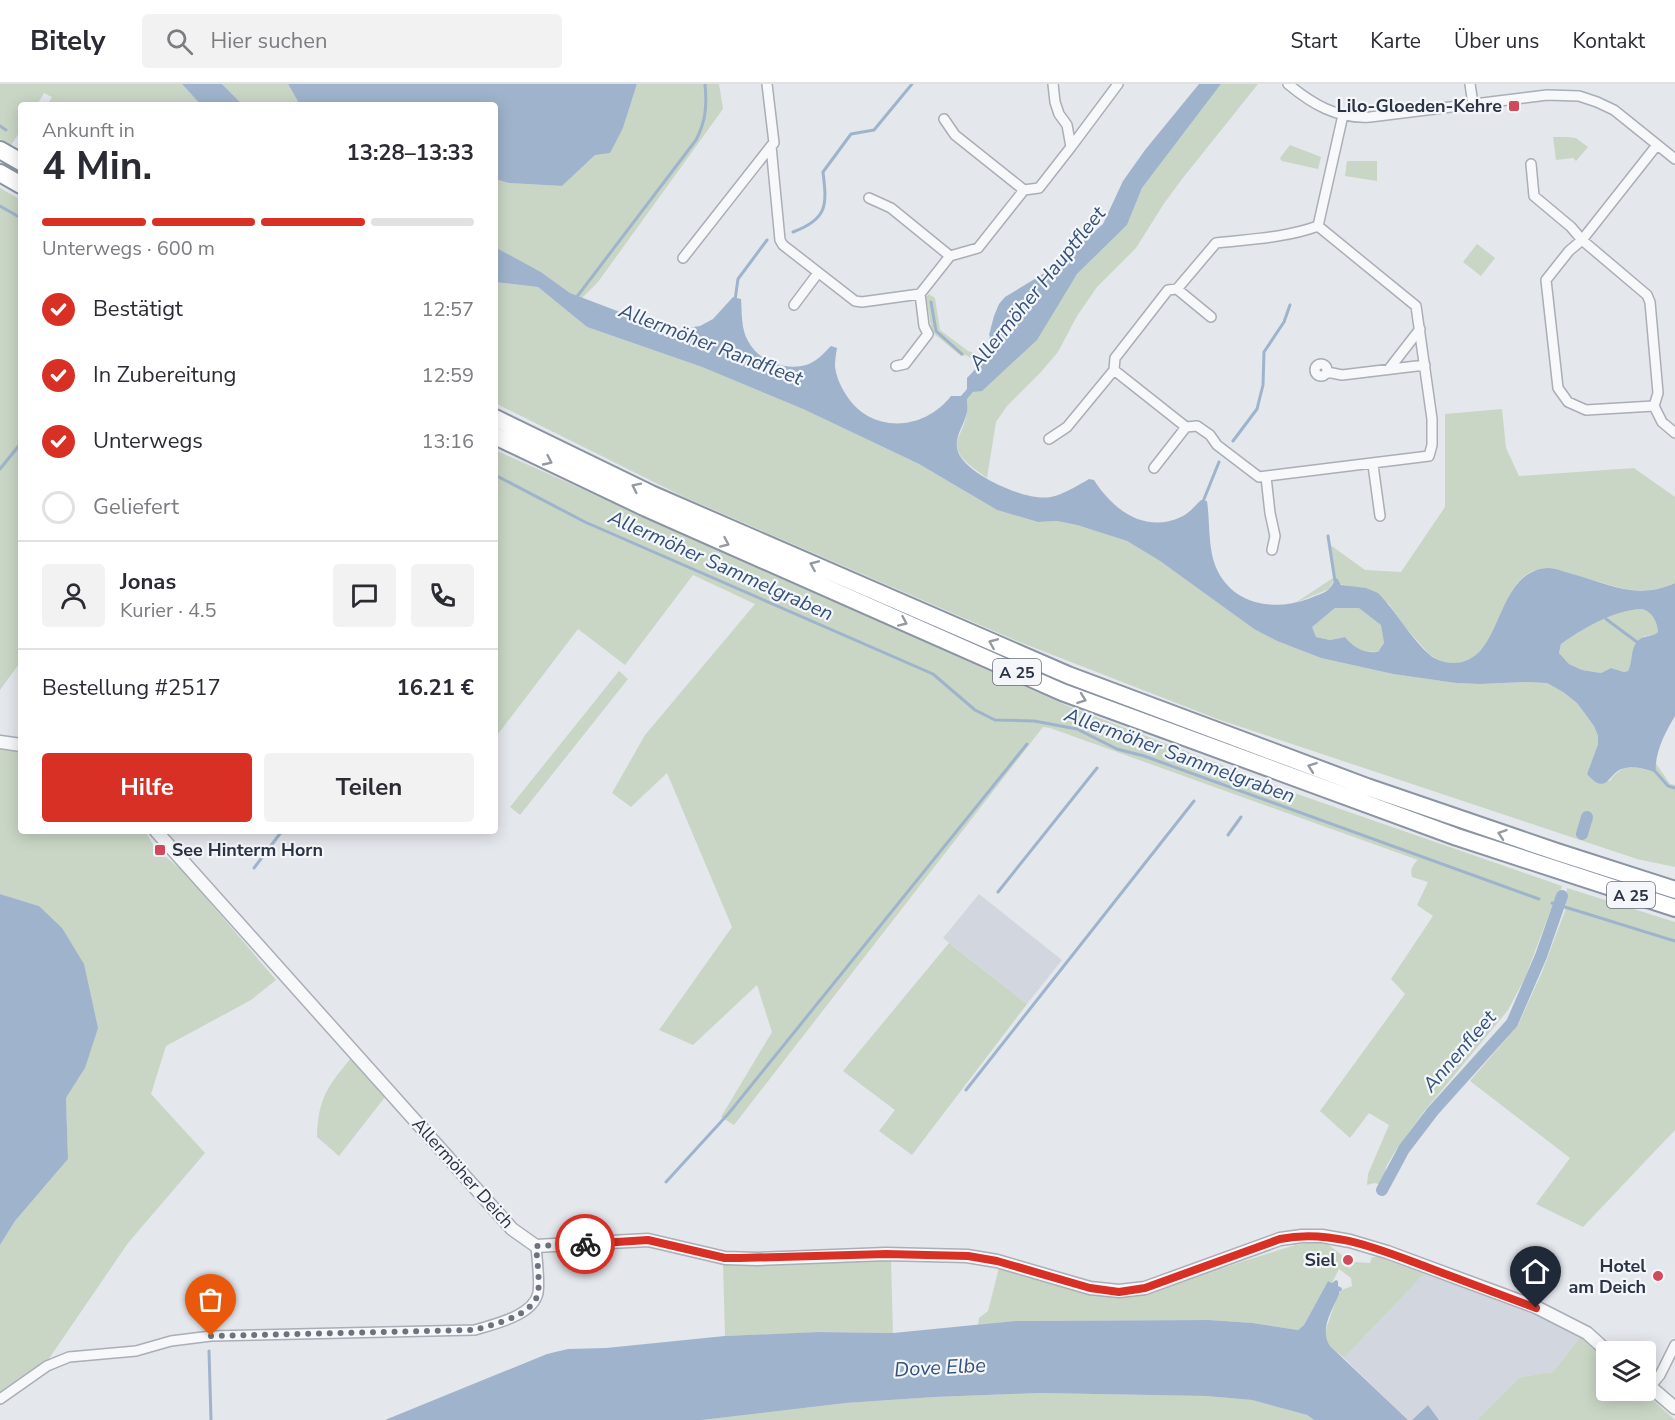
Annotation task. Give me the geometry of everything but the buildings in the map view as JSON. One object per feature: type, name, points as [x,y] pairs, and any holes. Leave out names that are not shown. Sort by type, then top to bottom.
[{"type":"highway","points":[[0,150],[18,160]]},
{"type":"highway","points":[[0,173],[18,183]]},
{"type":"highway","name":"A 25","points":[[498,419],[651,494],[1068,675],[1367,787],[1592,864],[1653,884],[1675,888]]},
{"type":"highway","name":"A 25","points":[[498,437],[646,508],[1062,692],[1361,804],[1553,870],[1675,908]]},
{"type":"street","points":[[683,258],[774,143],[768,84]]},
{"type":"street","points":[[1053,84],[1055,102],[1059,114],[1067,125],[1071,147]]},
{"type":"street","points":[[896,366],[905,364],[928,333],[924,326],[920,294],[950,256],[978,248],[1024,190],[1039,188],[1118,84]]},
{"type":"street","points":[[1288,84],[1315,104],[1343,115],[1365,117],[1547,95],[1579,96],[1614,110],[1675,159]]},
{"type":"street","points":[[1470,84],[1473,104]]},
{"type":"street","points":[[1318,226],[1343,115]]},
{"type":"street","points":[[944,119],[955,135],[1024,190]]},
{"type":"street","points":[[1654,406],[1586,410],[1568,402],[1557,388],[1546,280],[1569,251],[1582,240],[1657,145]]},
{"type":"street","points":[[771,146],[780,240],[783,245],[855,301],[920,294]]},
{"type":"street","points":[[1531,164],[1534,196],[1571,226],[1582,240],[1647,295],[1650,302],[1658,393],[1654,406],[1662,422],[1675,433]]},
{"type":"street","points":[[869,198],[891,208],[950,256]]},
{"type":"street","points":[[1049,439],[1067,427],[1114,370],[1115,357],[1168,290],[1177,289],[1216,243],[1275,237],[1318,226]]},
{"type":"street","points":[[1114,370],[1186,427],[1197,426],[1210,435],[1217,445],[1259,477],[1373,465],[1429,456],[1432,445],[1432,418],[1416,306],[1318,226]]},
{"type":"street","points":[[794,305],[818,273]]},
{"type":"street","points":[[1177,289],[1211,317]]},
{"type":"street","points":[[1389,369],[1420,329]]},
{"type":"street","points":[[1327,372],[1342,375],[1425,366]]},
{"type":"street","points":[[1154,468],[1186,427]]},
{"type":"street","points":[[1373,465],[1380,516]]},
{"type":"street","points":[[1266,477],[1275,536],[1272,550]]},
{"type":"street","points":[[0,742],[18,745]]},
{"type":"street","name":"Allermöher Deich","points":[[159,834],[512,1229],[536,1246]]},
{"type":"street","points":[[0,1399],[47,1366],[69,1357],[136,1352],[171,1341],[211,1336],[475,1330],[509,1320],[530,1306],[538,1293],[536,1246],[648,1240],[725,1258],[886,1254],[968,1256],[997,1261],[1090,1288],[1119,1292],[1145,1288],[1280,1239],[1322,1236],[1373,1248],[1536,1308],[1587,1333],[1596,1341]]},
{"type":"street","points":[[1656,1378],[1660,1375],[1675,1345]]},
{"type":"street","points":[[1656,1392],[1675,1408]]},
{"type":"shaded area","points":[[979,894],[1062,960],[1027,1004],[943,938]]},
{"type":"shaded area","points":[[1424,1274],[1534,1312],[1581,1336],[1553,1372],[1520,1377],[1477,1420],[1439,1420],[1428,1405],[1412,1420],[1408,1420],[1344,1358]]},
{"type":"green space","points":[[0,84],[182,84],[198,102],[49,102],[52,97],[44,93],[39,102],[18,102],[18,134],[11,145],[0,139]]},
{"type":"green space","points":[[222,84],[288,84],[298,102],[240,102]]},
{"type":"green space","points":[[637,84],[719,84],[723,109],[598,282],[582,298],[498,249],[498,180],[509,183],[562,186],[623,128]]},
{"type":"green space","points":[[1221,84],[1258,84],[1182,179],[1136,248],[1097,287],[1077,316],[1058,352],[1007,406],[996,422],[987,478],[970,466],[957,448],[967,413],[967,399],[973,392],[982,390],[988,384],[1059,301],[1077,274],[1127,225],[1142,188]]},
{"type":"green space","points":[[1553,137],[1576,138],[1588,147],[1576,161],[1573,158],[1556,160]]},
{"type":"green space","points":[[1290,145],[1321,157],[1318,169],[1282,161],[1280,158]]},
{"type":"green space","points":[[1347,161],[1377,161],[1377,181],[1345,176]]},
{"type":"green space","points":[[0,188],[18,198],[18,665],[0,690]]},
{"type":"green space","points":[[1477,244],[1495,258],[1481,276],[1463,262]]},
{"type":"green space","points":[[498,282],[538,287],[587,327],[702,367],[803,409],[919,464],[997,510],[1038,522],[1057,521],[1077,525],[1127,541],[1160,561],[1254,629],[1277,641],[1321,658],[1393,674],[1456,683],[1547,683],[1577,703],[1594,726],[1598,744],[1587,774],[1610,781],[1620,771],[1630,767],[1656,773],[1655,762],[1670,784],[1675,785],[1675,867],[1637,859],[1220,720],[1017,641],[682,496],[498,404]]},
{"type":"green space","points":[[929,294],[935,298],[940,330],[968,351],[985,357],[980,365],[966,355],[961,356],[932,332],[926,297]]},
{"type":"green space","points":[[1502,409],[1506,448],[1519,476],[1634,468],[1675,497],[1675,583],[1661,588],[1634,590],[1555,570],[1533,571],[1521,579],[1511,592],[1488,640],[1478,652],[1466,661],[1451,663],[1430,655],[1405,627],[1389,604],[1366,588],[1333,582],[1329,589],[1295,603],[1333,578],[1329,544],[1365,570],[1401,572],[1445,507],[1445,414]]},
{"type":"green space","points":[[498,451],[1068,706],[1300,795],[1562,886],[1554,901],[1525,978],[1508,1010],[1423,1113],[1394,1153],[1386,1167],[1383,1185],[1374,1183],[1367,1185],[1368,1174],[1389,1125],[1369,1113],[1350,1138],[1320,1111],[1405,994],[1391,979],[1433,916],[1417,905],[1428,882],[1412,877],[1412,868],[1418,860],[1043,727],[734,1125],[721,1117],[772,1032],[757,985],[693,1045],[659,1030],[732,927],[667,773],[631,807],[612,793],[645,735],[755,604],[693,575],[625,665],[578,629],[498,734]]},
{"type":"green space","points":[[1359,607],[1382,625],[1384,643],[1378,652],[1359,649],[1345,637],[1330,640],[1316,637],[1311,627],[1335,608]]},
{"type":"green space","points":[[1641,609],[1653,617],[1658,632],[1655,635],[1644,636],[1628,671],[1611,668],[1601,673],[1582,670],[1569,664],[1559,653],[1561,644],[1589,626],[1620,613]]},
{"type":"green space","points":[[619,671],[628,679],[520,815],[510,807]]},
{"type":"green space","points":[[0,747],[18,750],[18,834],[147,834],[155,848],[183,871],[276,980],[251,1000],[166,1046],[151,1094],[205,1153],[128,1243],[48,1360],[0,1395],[0,1245],[15,1221],[68,1159],[66,1098],[85,1068],[39,906],[0,894]]},
{"type":"green space","points":[[1567,888],[1675,922],[1675,1130],[1583,1227],[1536,1204],[1570,1158],[1470,1081],[1518,1025],[1542,972],[1565,911]]},
{"type":"green space","points":[[949,943],[1027,1004],[912,1155],[879,1131],[895,1110],[843,1071]]},
{"type":"green space","points":[[351,1058],[385,1097],[339,1156],[317,1137],[319,1113],[325,1094]]},
{"type":"green space","points":[[1324,1241],[1343,1256],[1342,1263],[1350,1268],[1354,1262],[1370,1263],[1372,1257],[1379,1257],[1424,1274],[1344,1358],[1330,1346],[1324,1335],[1339,1291],[1352,1286],[1351,1278],[1339,1269],[1332,1283],[1328,1281],[1304,1325],[1298,1330],[1253,1323],[1209,1320],[1015,1321],[978,1325],[979,1318],[988,1311],[999,1268],[1070,1290],[1107,1296],[1125,1296],[1143,1293],[1295,1245]]},
{"type":"green space","points":[[891,1260],[893,1333],[818,1332],[725,1336],[723,1264]]},
{"type":"green space","points":[[1581,1336],[1596,1349],[1596,1401],[1654,1401],[1675,1420],[1477,1420],[1520,1377],[1553,1372]]},
{"type":"green space","points":[[1039,1393],[1206,1396],[1252,1400],[1307,1415],[1314,1420],[702,1420],[846,1403]]},
{"type":"water","points":[[182,84],[222,84],[240,102],[198,102]]},
{"type":"water","points":[[288,84],[637,84],[623,128],[610,153],[595,155],[562,186],[509,183],[498,180],[498,102],[298,102]]},
{"type":"water","points":[[1199,84],[1221,84],[1142,188],[1127,225],[1077,274],[1037,340],[982,391],[973,392],[967,399],[966,417],[957,442],[958,452],[964,461],[985,478],[999,485],[1013,491],[1040,497],[1056,496],[1089,479],[1094,480],[1121,510],[1144,521],[1156,523],[1185,515],[1201,500],[1207,501],[1213,558],[1222,578],[1231,589],[1254,602],[1280,605],[1308,599],[1324,592],[1337,578],[1341,585],[1366,588],[1378,593],[1423,649],[1431,656],[1447,662],[1453,663],[1469,659],[1482,649],[1507,600],[1517,585],[1530,573],[1552,568],[1609,585],[1635,590],[1661,588],[1675,583],[1675,716],[1658,751],[1656,773],[1631,767],[1617,771],[1603,784],[1594,781],[1587,774],[1598,744],[1594,726],[1577,703],[1547,683],[1456,683],[1393,674],[1321,658],[1277,641],[1254,629],[1160,561],[1127,541],[1077,525],[1057,521],[1038,522],[997,510],[919,464],[803,409],[702,367],[587,327],[538,287],[498,282],[498,249],[541,272],[570,293],[662,328],[680,329],[700,326],[713,319],[733,297],[741,299],[744,331],[748,341],[759,355],[774,363],[792,367],[809,364],[831,346],[837,348],[835,366],[837,377],[855,406],[868,416],[882,421],[911,422],[939,408],[951,396],[961,396],[967,389],[967,378],[980,363],[984,354],[999,304],[1005,297],[1048,271],[1103,224],[1123,181],[1145,150]],"holes":[[[1335,608],[1359,608],[1381,625],[1384,643],[1378,652],[1360,649],[1345,637],[1330,640],[1316,637],[1312,627]],[[1641,609],[1653,617],[1658,632],[1640,639],[1633,650],[1628,671],[1611,668],[1601,673],[1582,670],[1569,664],[1559,653],[1561,644],[1589,626],[1630,610]]]},
{"type":"water","points":[[0,894],[39,906],[62,928],[84,964],[98,1028],[85,1068],[66,1098],[68,1159],[15,1221],[0,1245]]},
{"type":"water","name":"Dove Elbe","points":[[1336,1280],[1338,1286],[1342,1288],[1326,1327],[1330,1346],[1408,1420],[1314,1420],[1307,1415],[1252,1400],[1206,1396],[1039,1393],[846,1403],[702,1420],[385,1420],[547,1354],[568,1349],[606,1348],[725,1336],[818,1332],[893,1333],[1015,1321],[1209,1320],[1253,1323],[1298,1330],[1304,1325],[1328,1281],[1332,1283]]},
{"type":"water","points":[[1428,1405],[1439,1420],[1412,1420]]},
{"type":"waterway","points":[[576,298],[696,140],[705,113],[705,84]]},
{"type":"waterway","points":[[793,232],[813,222],[823,210],[825,193],[823,172],[851,134],[874,130],[912,84]]},
{"type":"waterway","points":[[0,126],[6,130]]},
{"type":"waterway","name":"Allermöher Sammelgraben","points":[[0,206],[18,216]]},
{"type":"waterway","points":[[735,300],[738,279],[767,240]]},
{"type":"waterway","name":"Allermöher Hauptfleet","points":[[931,302],[936,331],[962,354]]},
{"type":"waterway","points":[[1233,441],[1257,409],[1263,385],[1264,352],[1284,322],[1290,305]]},
{"type":"waterway","points":[[0,469],[18,447]]},
{"type":"waterway","points":[[1202,504],[1219,462]]},
{"type":"waterway","name":"Allermöher Sammelgraben","points":[[498,477],[585,522],[933,674],[975,710],[995,720],[1034,721],[1077,729],[1117,749],[1144,756],[1539,899]]},
{"type":"waterway","points":[[1328,536],[1335,581]]},
{"type":"waterway","points":[[1606,619],[1637,642]]},
{"type":"waterway","points":[[666,1182],[729,1113],[1027,744]]},
{"type":"waterway","points":[[998,892],[1097,768]]},
{"type":"waterway","points":[[1654,770],[1668,786],[1675,788]]},
{"type":"waterway","points":[[966,1090],[1194,801]]},
{"type":"waterway","points":[[1228,835],[1241,817]]},
{"type":"waterway","points":[[1582,834],[1587,817]]},
{"type":"waterway","points":[[254,868],[280,834]]},
{"type":"waterway","name":"Annenfleet","points":[[1382,1190],[1404,1149],[1433,1111],[1512,1023],[1541,956],[1562,896]]},
{"type":"waterway","points":[[1552,903],[1675,941]]},
{"type":"waterway","points":[[209,1351],[211,1420]]},
{"type":"way so far","points":[[211,1336],[475,1330],[509,1320],[530,1306],[538,1293],[536,1246],[585,1244]]},
{"type":"place","name":"Lilo-Gloeden-Kehre","points":[[1514,106]]},
{"type":"place","name":"See Hinterm Horn","points":[[160,850]]},
{"type":"place","name":"Siel","points":[[1348,1260]]},
{"type":"place","name":"Hotel am Deich","points":[[1658,1276]]},
{"type":"route","points":[[585,1244],[648,1240],[725,1258],[886,1254],[968,1256],[997,1261],[1090,1288],[1119,1292],[1145,1288],[1280,1239],[1322,1236],[1373,1248],[1536,1308]]},
{"type":"water label","name":"Allermöher Randfleet","points":[[711,344]]}]
